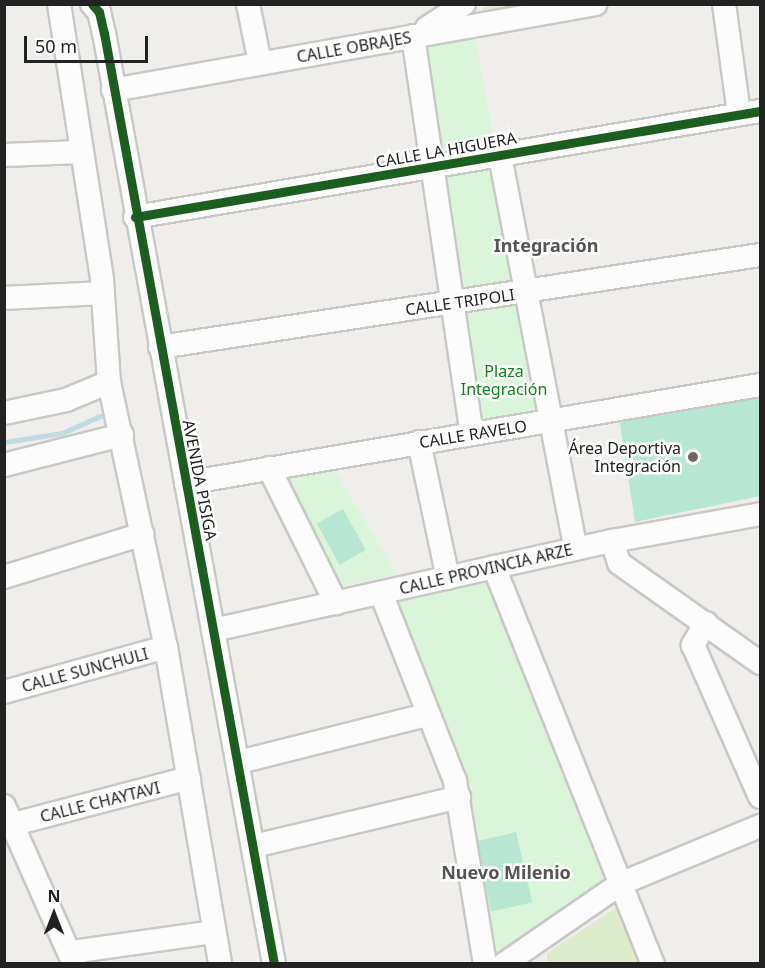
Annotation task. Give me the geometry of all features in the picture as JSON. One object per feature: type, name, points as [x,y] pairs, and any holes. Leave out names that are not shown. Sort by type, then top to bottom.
[{"type":"street","points":[[59,4],[103,293],[110,382],[166,647],[220,963]]},
{"type":"street","name":"AVENIDA PISIGA","points":[[92,4],[99,12],[135,217],[239,762],[274,963]]},
{"type":"street","points":[[248,4],[260,63]]},
{"type":"street","points":[[464,4],[413,36],[472,434]]},
{"type":"street","name":"CALLE OBRAJES","points":[[113,90],[596,4]]},
{"type":"street","points":[[724,4],[750,112]]},
{"type":"street","name":"CALLE LA HIGUERA","points":[[135,217],[433,168],[750,112]]},
{"type":"street","points":[[4,155],[82,152]]},
{"type":"street","points":[[500,156],[576,549]]},
{"type":"street","name":"CALLE TRIPOLI","points":[[160,347],[760,255]]},
{"type":"street","points":[[4,298],[103,293]]},
{"type":"street","points":[[4,413],[66,400],[110,382]]},
{"type":"street","name":"CALLE RAVELO","points":[[186,483],[760,385]]},
{"type":"street","points":[[4,465],[122,435]]},
{"type":"street","points":[[419,442],[448,578]]},
{"type":"street","points":[[270,468],[336,603]]},
{"type":"street","name":"CALLE PROVINCIA ARZE","points":[[213,630],[612,541],[760,514]]},
{"type":"street","points":[[4,577],[143,534]]},
{"type":"street","points":[[612,541],[619,563],[760,663]]},
{"type":"street","points":[[494,567],[653,963]]},
{"type":"street","points":[[381,593],[459,797],[485,963]]},
{"type":"street","points":[[706,623],[693,645],[760,797]]},
{"type":"street","name":"CALLE SUNCHULI","points":[[4,692],[166,647]]},
{"type":"street","points":[[239,762],[426,715]]},
{"type":"street","name":"CALLE CHAYTAVI","points":[[7,815],[189,778]]},
{"type":"street","points":[[254,846],[459,797]]},
{"type":"street","points":[[7,815],[72,958],[213,932]]},
{"type":"street","points":[[504,963],[620,884],[760,826]]},
{"type":"street","points":[[537,940],[537,963]]},
{"type":"green space","points":[[488,5],[548,5],[473,18]]},
{"type":"green space","points":[[475,35],[495,150],[441,157],[427,53],[435,40]]},
{"type":"green space","points":[[494,164],[515,284],[464,293],[443,173]]},
{"type":"green space","name":"Plaza Integración","points":[[518,303],[539,413],[485,423],[464,313]]},
{"type":"green space","name":"Área Deportiva Integración","points":[[760,392],[760,496],[635,522],[619,418]]},
{"type":"green space","points":[[333,467],[397,574],[339,587],[287,484],[293,474]]},
{"type":"green space","points":[[343,509],[366,550],[340,565],[317,524]]},
{"type":"green space","points":[[477,580],[492,586],[607,879],[603,887],[498,959],[491,957],[468,835],[468,787],[397,619],[396,604],[406,596]]},
{"type":"green space","points":[[516,832],[532,902],[491,912],[475,841]]},
{"type":"green space","points":[[616,908],[638,963],[547,963],[547,953]]},
{"type":"waterway","points":[[4,442],[62,433],[100,416]]},
{"type":"cycle path","points":[[92,4],[99,12],[104,33],[274,964]]},
{"type":"cycle path","points":[[135,217],[760,111]]},
{"type":"place","name":"Área Deportiva Integración","points":[[693,457]]},
{"type":"district","name":"Integración","points":[[546,245]]},
{"type":"district","name":"Nuevo Milenio","points":[[506,872]]}]
